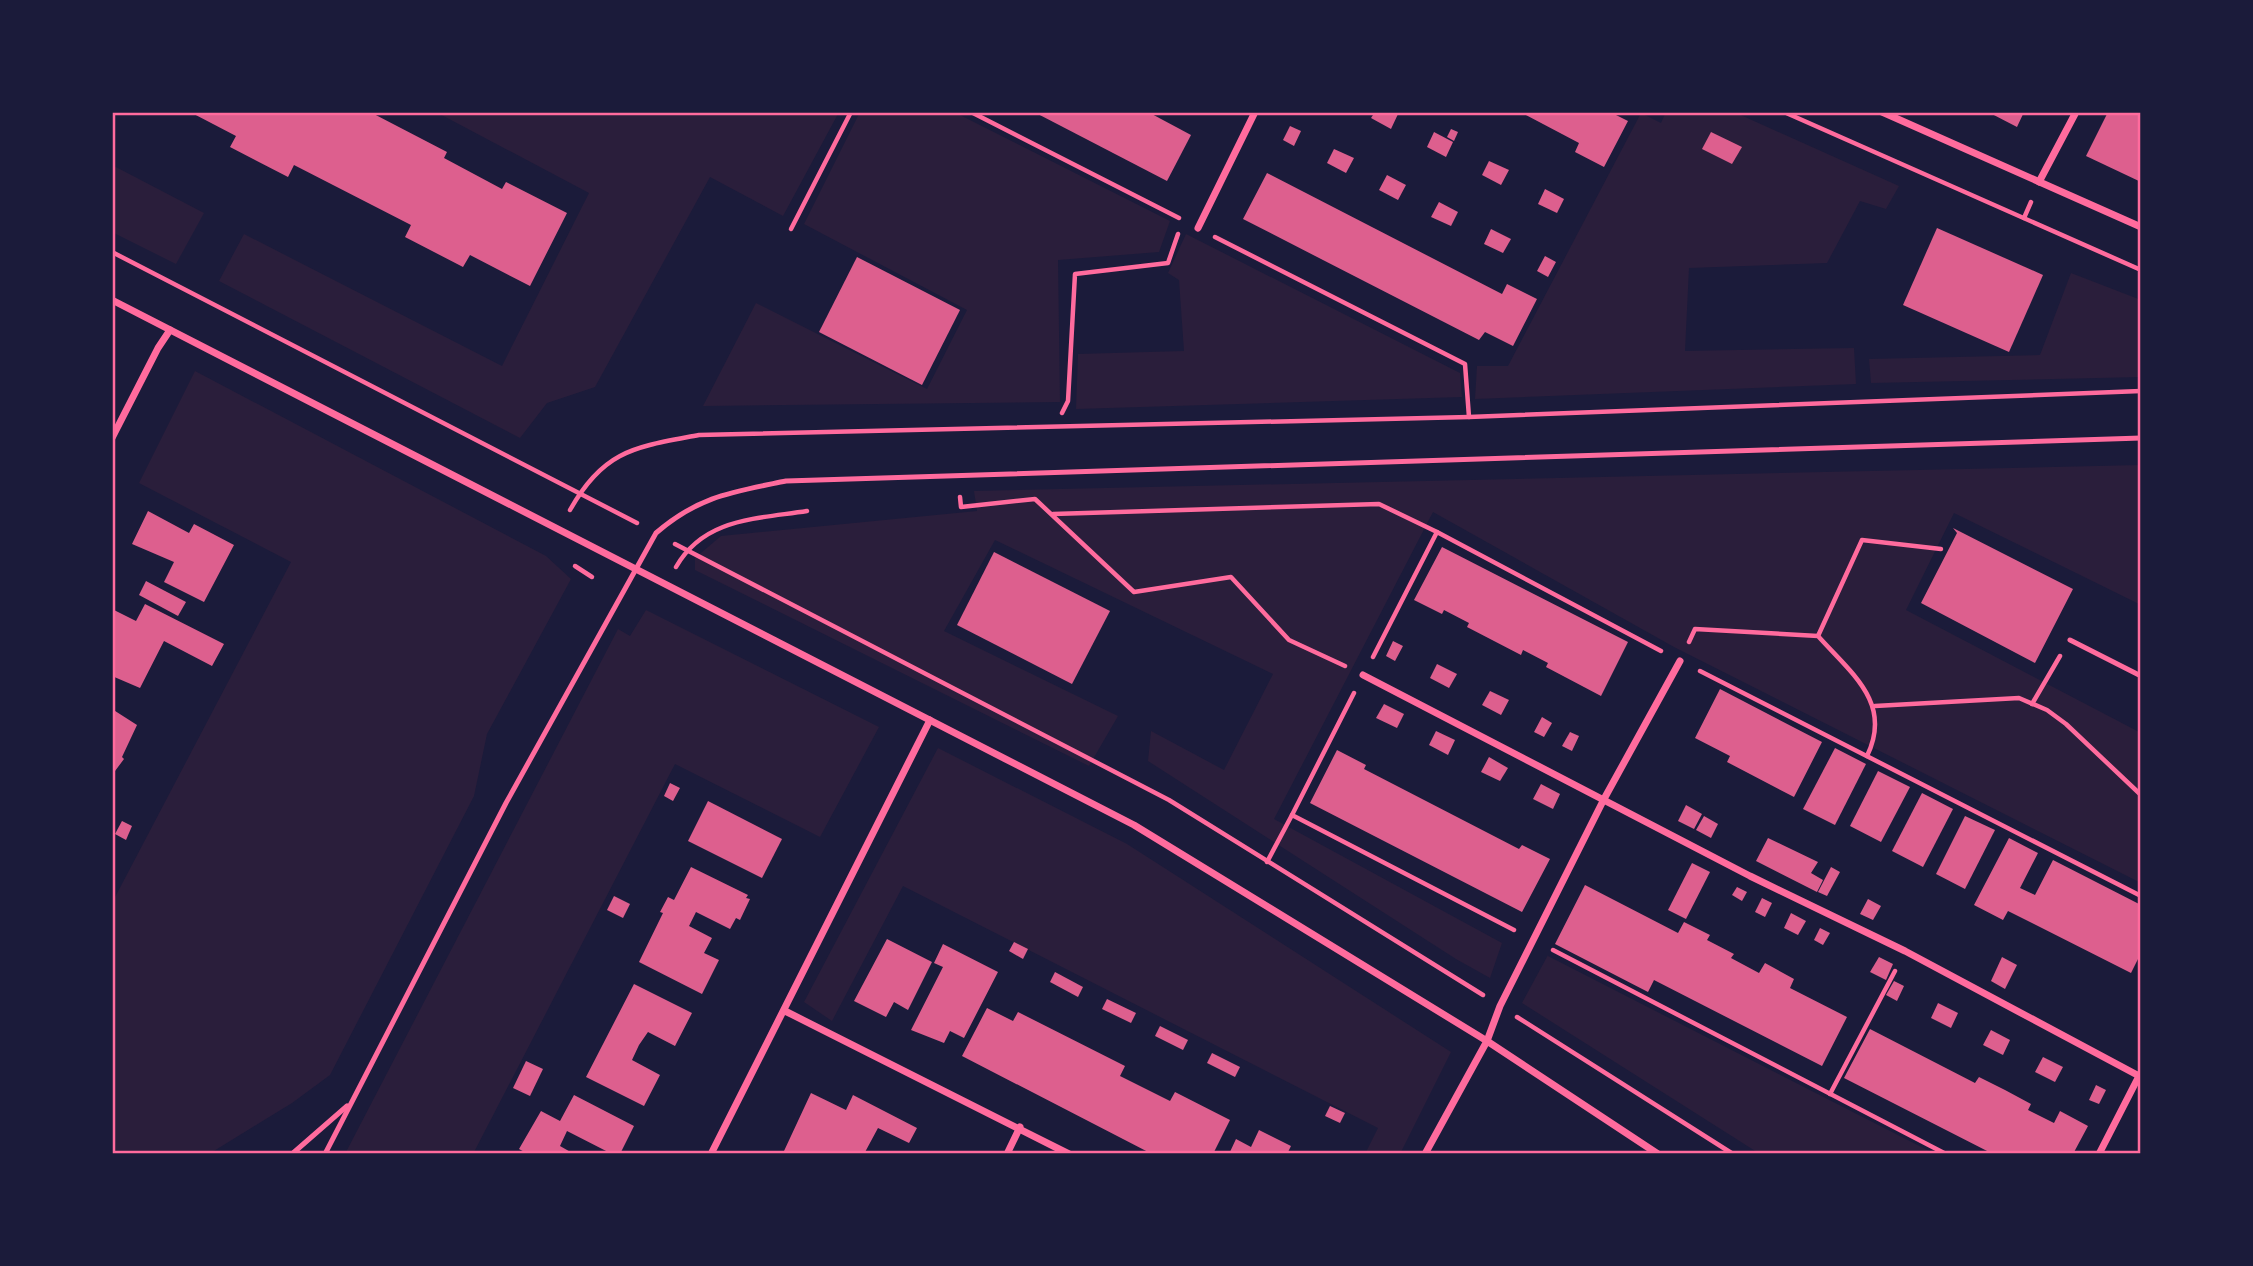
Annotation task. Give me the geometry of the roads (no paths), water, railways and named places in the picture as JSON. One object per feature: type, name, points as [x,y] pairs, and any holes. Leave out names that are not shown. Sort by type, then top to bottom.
[{"type":"street","points":[[1198,228],[1255,112]]},
{"type":"street","points":[[1882,112],[2141,227]]},
{"type":"street","points":[[2039,182],[2076,112]]},
{"type":"street","points":[[112,300],[1134,825],[1487,1041],[1658,1154]]},
{"type":"street","points":[[112,438],[170,330]]},
{"type":"street","points":[[1426,1154],[1487,1041],[1500,1006],[1604,799],[1680,661]]},
{"type":"street","points":[[1363,675],[1750,876],[1905,951],[2140,1075],[2099,1154]]},
{"type":"street","points":[[711,1154],[930,720]]},
{"type":"street","points":[[785,1011],[1069,1154]]},
{"type":"street","points":[[1007,1154],[1020,1127]]},
{"type":"lane","points":[[325,1154],[506,803],[635,568],[656,533],[682,511],[726,494],[786,481],[2141,438]]},
{"type":"lane","points":[[2070,640],[2141,676]]},
{"type":"lane","points":[[292,1154],[349,1104]]}]
